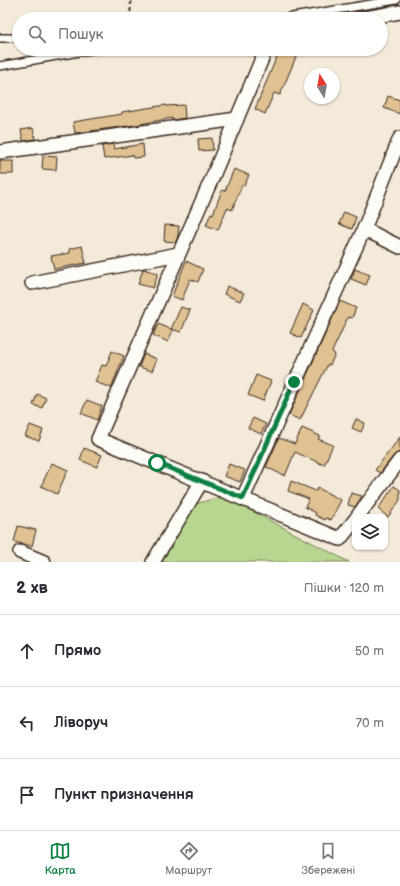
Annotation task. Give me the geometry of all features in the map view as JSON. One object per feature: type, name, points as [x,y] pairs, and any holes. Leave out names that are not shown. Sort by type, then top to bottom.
[{"type":"street","points":[[388,14],[400,12]]},
{"type":"street","points":[[263,56],[98,439],[243,498],[340,540],[352,524]]},
{"type":"street","points":[[0,152],[237,119]]},
{"type":"street","points":[[243,498],[364,229],[400,138]]},
{"type":"street","points":[[364,229],[400,247]]},
{"type":"street","points":[[32,283],[178,254]]},
{"type":"street","points":[[359,514],[400,460]]},
{"type":"street","points":[[154,562],[202,481]]},
{"type":"street","points":[[20,552],[44,562]]},
{"type":"lane","points":[[323,12],[396,0]]},
{"type":"lane","points":[[0,38],[12,38]]},
{"type":"lane","points":[[0,66],[56,56]]},
{"type":"path","points":[[130,12],[131,0]]},
{"type":"green space","points":[[223,496],[349,562],[158,562],[192,505]]},
{"type":"building","points":[[277,56],[296,57],[280,95],[274,93],[265,114],[255,109]]},
{"type":"building","points":[[388,96],[400,100],[400,114],[384,108]]},
{"type":"building","points":[[166,105],[184,105],[185,118],[172,120],[172,118],[135,125],[75,133],[73,122]]},
{"type":"building","points":[[33,128],[35,139],[23,141],[21,130]]},
{"type":"building","points":[[212,138],[213,150],[199,151],[198,139]]},
{"type":"building","points":[[113,144],[114,149],[143,144],[144,157],[133,158],[133,155],[104,159],[102,146]]},
{"type":"building","points":[[43,156],[57,157],[56,170],[42,169]]},
{"type":"building","points":[[0,161],[13,161],[13,174],[0,174]]},
{"type":"building","points":[[234,169],[249,175],[244,186],[242,185],[232,210],[227,208],[218,230],[206,225],[211,213],[213,214],[222,190],[225,191]]},
{"type":"building","points":[[344,212],[356,217],[352,229],[339,224]]},
{"type":"building","points":[[165,225],[179,226],[176,242],[164,241]]},
{"type":"building","points":[[82,246],[86,263],[54,269],[51,256],[70,253],[69,249]]},
{"type":"building","points":[[186,261],[203,269],[198,282],[190,279],[182,300],[172,296]]},
{"type":"building","points":[[143,269],[158,273],[153,288],[138,284]]},
{"type":"building","points":[[355,269],[370,275],[366,285],[351,279]]},
{"type":"building","points":[[227,286],[244,293],[240,301],[224,294]]},
{"type":"building","points":[[340,301],[356,308],[352,318],[348,317],[332,352],[335,354],[330,365],[328,364],[300,420],[289,415]]},
{"type":"building","points":[[303,304],[314,310],[301,338],[290,333]]},
{"type":"building","points":[[181,307],[190,310],[181,332],[171,329]]},
{"type":"building","points":[[158,324],[173,330],[168,342],[153,335]]},
{"type":"building","points":[[112,351],[124,356],[111,388],[95,382],[102,365],[106,366]]},
{"type":"building","points":[[144,354],[157,359],[152,371],[139,367]]},
{"type":"building","points":[[256,375],[271,381],[263,401],[248,395]]},
{"type":"building","points":[[37,394],[46,398],[42,408],[33,405]]},
{"type":"building","points":[[87,400],[102,406],[97,420],[81,413]]},
{"type":"building","points":[[253,418],[266,424],[261,434],[248,428]]},
{"type":"building","points":[[356,419],[365,423],[361,432],[352,428]]},
{"type":"building","points":[[30,425],[43,430],[39,441],[25,436]]},
{"type":"building","points":[[302,428],[320,436],[318,439],[333,445],[324,465],[295,452],[285,476],[266,467],[279,438],[295,444]]},
{"type":"building","points":[[400,437],[400,452],[394,455],[380,473],[375,470]]},
{"type":"building","points":[[84,448],[102,455],[97,467],[80,460]]},
{"type":"building","points":[[52,463],[68,470],[57,494],[41,486]]},
{"type":"building","points":[[229,464],[245,470],[240,482],[224,476]]},
{"type":"building","points":[[291,481],[316,491],[318,488],[341,500],[331,520],[326,518],[325,520],[315,515],[316,513],[305,507],[309,499],[288,491]]},
{"type":"building","points":[[394,486],[400,490],[400,500],[388,517],[388,514],[384,514],[378,509]]},
{"type":"building","points":[[351,493],[362,496],[355,507],[348,505]]},
{"type":"building","points":[[18,526],[36,530],[32,546],[14,542]]},
{"type":"route","points":[[157,463],[243,498],[294,382]]}]
